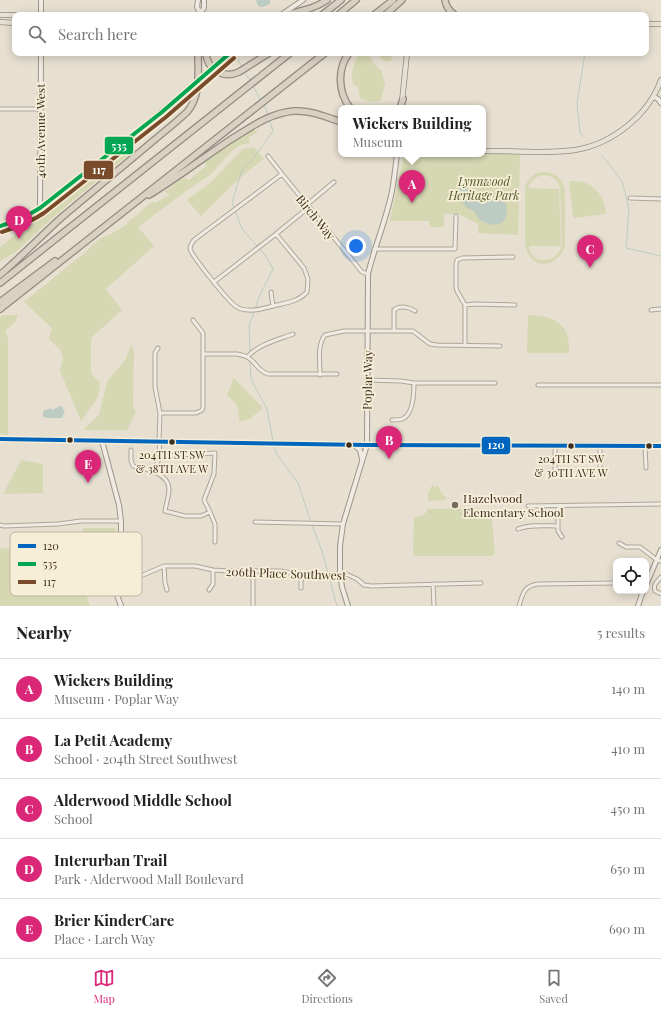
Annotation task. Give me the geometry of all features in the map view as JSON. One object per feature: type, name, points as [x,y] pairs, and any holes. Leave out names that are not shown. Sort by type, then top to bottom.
[{"type":"highway","points":[[297,12],[317,6],[327,0]]},
{"type":"highway","points":[[326,12],[341,0]]},
{"type":"highway","points":[[342,12],[356,0]]},
{"type":"highway","points":[[378,12],[393,0]]},
{"type":"highway","points":[[388,12],[402,0]]},
{"type":"highway","points":[[445,0],[447,8],[450,12]]},
{"type":"highway","points":[[0,274],[28,250],[62,217],[187,112],[196,92],[198,56]]},
{"type":"highway","points":[[206,56],[211,67],[219,73],[227,75],[239,72],[264,56]]},
{"type":"highway","points":[[0,284],[286,56]]},
{"type":"highway","points":[[0,310],[321,56]]},
{"type":"highway","points":[[348,56],[342,67],[340,79],[342,92],[348,105]]},
{"type":"highway","points":[[402,105],[403,99]]},
{"type":"highway","points":[[0,302],[120,214],[255,124],[271,116],[285,112],[304,112],[338,121]]},
{"type":"main road","points":[[0,15],[12,15]]},
{"type":"main road","points":[[0,22],[12,23]]},
{"type":"main road","points":[[649,24],[661,24]]},
{"type":"main road","points":[[403,99],[407,56]]},
{"type":"main road","points":[[486,151],[561,151],[589,147],[628,126],[639,116],[654,97],[661,80]]},
{"type":"street","points":[[41,0],[41,12]]},
{"type":"street","points":[[198,0],[197,7],[199,12]]},
{"type":"street","points":[[201,12],[204,8],[204,0]]},
{"type":"street","points":[[286,12],[303,0]]},
{"type":"street","name":"40th Avenue West","points":[[40,208],[41,56]]},
{"type":"street","points":[[0,226],[22,219],[40,208],[138,132],[226,56]]},
{"type":"street","points":[[654,97],[661,103]]},
{"type":"street","points":[[0,109],[40,109]]},
{"type":"street","name":"Birch Way","points":[[268,156],[362,272],[368,274]]},
{"type":"street","name":"Poplar Way","points":[[348,606],[342,587],[340,573],[340,546],[343,524],[367,445],[368,274],[374,249],[390,199],[397,157]]},
{"type":"street","points":[[276,234],[304,268],[308,279],[307,292],[298,300],[286,304],[252,310],[246,310],[235,306],[229,301],[190,250],[191,244],[194,240],[282,174]]},
{"type":"street","points":[[214,282],[309,207],[309,203],[334,182]]},
{"type":"street","points":[[630,198],[661,199]]},
{"type":"street","points":[[374,249],[456,249],[456,216]]},
{"type":"street","points":[[465,345],[466,305],[456,287],[457,260],[462,258],[513,257]]},
{"type":"street","points":[[271,292],[274,306]]},
{"type":"street","points":[[307,292],[312,295]]},
{"type":"street","points":[[466,305],[515,305]]},
{"type":"street","points":[[394,331],[394,310],[397,307],[408,308],[415,311]]},
{"type":"street","points":[[651,310],[661,309]]},
{"type":"street","points":[[160,413],[196,413],[202,410],[203,333],[192,320]]},
{"type":"street","points":[[320,375],[320,344],[322,339],[325,335],[344,331],[413,331],[430,344],[500,346]]},
{"type":"street","points":[[247,357],[259,346],[293,334]]},
{"type":"street","points":[[154,471],[160,456],[160,413],[156,387],[155,353],[158,348]]},
{"type":"street","points":[[203,354],[237,354],[247,357],[251,359],[260,370],[268,374],[337,374]]},
{"type":"street","points":[[367,380],[414,383],[495,383]]},
{"type":"street","points":[[392,420],[402,419],[407,414],[413,401],[414,383]]},
{"type":"street","points":[[538,385],[661,385]]},
{"type":"street","points":[[0,439],[353,445],[661,446]]},
{"type":"street","points":[[102,441],[117,495],[121,532]]},
{"type":"street","points":[[353,445],[360,450],[362,459]]},
{"type":"street","points":[[555,446],[555,469]]},
{"type":"street","points":[[600,446],[600,468]]},
{"type":"street","points":[[645,446],[646,468]]},
{"type":"street","points":[[131,450],[131,460],[133,466],[154,471],[162,476],[168,483],[169,489],[165,511],[185,516],[201,516],[210,512]]},
{"type":"street","points":[[160,456],[215,454],[214,474],[204,500],[215,524],[215,542]]},
{"type":"street","points":[[528,506],[661,504]]},
{"type":"street","points":[[558,506],[558,531],[562,537]]},
{"type":"street","points":[[0,525],[58,524],[81,520],[121,521]]},
{"type":"street","points":[[255,522],[343,524]]},
{"type":"street","points":[[518,529],[558,526]]},
{"type":"street","points":[[619,543],[626,547],[640,547],[659,560]]},
{"type":"street","points":[[649,579],[659,560],[661,550]]},
{"type":"street","points":[[164,566],[164,583],[167,590]]},
{"type":"street","name":"206th Place Southwest","points":[[142,575],[164,566],[195,566],[213,570],[281,571],[301,575],[340,573],[351,576],[367,586],[481,583]]},
{"type":"street","points":[[209,590],[213,584],[213,570]]},
{"type":"street","points":[[253,571],[253,606]]},
{"type":"street","points":[[301,575],[301,588]]},
{"type":"street","points":[[661,577],[655,582],[654,587],[655,591],[661,594]]},
{"type":"street","points":[[519,606],[523,593],[531,585],[613,583]]},
{"type":"street","points":[[433,584],[434,606]]},
{"type":"street","points":[[638,606],[642,594]]},
{"type":"street","points":[[117,596],[121,606]]},
{"type":"green space","points":[[358,56],[369,56],[375,65],[381,70],[385,84],[381,100],[370,102],[360,98],[358,87],[353,84],[352,77],[353,66]]},
{"type":"green space","points":[[392,56],[391,61],[383,60],[380,57]]},
{"type":"green space","points":[[252,129],[258,132],[249,137],[250,143],[240,145],[234,149],[210,175],[138,227],[154,246],[106,289],[122,310],[91,338],[91,373],[100,383],[98,397],[81,421],[60,371],[63,358],[61,351],[49,339],[52,328],[24,302],[101,238],[126,225],[152,202],[156,203],[169,195],[165,191],[182,179],[185,178],[189,180],[206,166],[205,161]]},
{"type":"green space","points":[[146,130],[133,146],[135,151],[52,218],[16,252],[0,261],[0,247],[18,232],[16,226],[30,220],[47,209],[50,215],[49,210],[60,200],[94,174],[120,150]]},
{"type":"green space","points":[[254,147],[264,159],[243,175],[201,216],[187,200],[210,183],[243,149]]},
{"type":"green space","name":"Lynnwood Heritage Park","points":[[486,153],[520,155],[518,235],[478,233],[478,224],[459,214],[444,214],[444,227],[430,227],[429,221],[390,221],[403,157],[486,157]]},
{"type":"green space","points":[[541,172],[553,174],[559,178],[565,189],[565,247],[561,255],[555,260],[543,264],[532,259],[527,253],[525,244],[525,187],[531,177]],"holes":[[[544,175],[552,177],[560,188],[562,245],[560,251],[555,256],[545,260],[534,257],[529,246],[561,246],[559,189],[528,188],[536,177]]]},
{"type":"green space","points":[[569,181],[584,182],[591,185],[603,200],[606,214],[575,218],[573,216]]},
{"type":"green space","points":[[3,315],[18,315],[16,321],[5,331],[8,339],[8,435],[0,434],[0,317]]},
{"type":"green space","points":[[528,315],[550,318],[560,324],[568,336],[569,353],[529,353],[527,351]]},
{"type":"green space","points":[[131,345],[134,351],[133,406],[136,412],[127,430],[83,430],[99,415],[107,382],[125,360]]},
{"type":"green space","points":[[234,378],[263,408],[250,419],[239,422],[237,407],[234,401],[227,395]]},
{"type":"green space","points":[[21,460],[43,464],[43,493],[3,494]]},
{"type":"green space","points":[[432,485],[435,487],[437,485],[446,497],[446,500],[428,501],[428,494]]},
{"type":"green space","points":[[428,509],[491,510],[495,553],[492,556],[414,556],[414,517],[419,517],[426,513]]},
{"type":"green space","points":[[84,528],[116,528],[115,532],[81,532]]},
{"type":"green space","points":[[0,548],[10,549],[10,596],[86,596],[90,606],[0,606]]},
{"type":"shaded area","points":[[256,0],[270,0],[270,4],[261,7],[258,5]]},
{"type":"shaded area","points":[[459,187],[466,187],[471,196],[475,199],[495,199],[506,204],[507,214],[504,221],[494,225],[479,219],[474,211],[466,207],[461,200],[459,195]]},
{"type":"shaded area","points":[[62,406],[65,414],[62,418],[43,417],[43,411],[51,408],[52,410]]},
{"type":"waterway","points":[[584,137],[580,133],[577,103],[585,56]]},
{"type":"waterway","points":[[237,58],[243,68]]},
{"type":"waterway","points":[[244,71],[251,82]]},
{"type":"waterway","points":[[253,86],[261,101]]},
{"type":"waterway","points":[[263,104],[268,115]]},
{"type":"waterway","points":[[255,309],[259,297],[273,269],[265,255],[242,229],[232,203],[242,170],[253,159],[273,131],[269,120]]},
{"type":"waterway","points":[[601,155],[622,181],[629,209],[626,248],[661,256]]},
{"type":"waterway","points":[[250,352],[249,326],[254,312]]},
{"type":"waterway","points":[[250,361],[251,379],[267,409],[273,441]]},
{"type":"waterway","points":[[274,444],[276,453],[298,483],[311,522]]},
{"type":"waterway","points":[[312,525],[322,551],[328,573]]},
{"type":"waterway","points":[[329,576],[337,606]]},
{"type":"transit line","name":"535","points":[[0,226],[21,219],[40,208],[162,112],[227,56]]},
{"type":"transit line","name":"117","points":[[2,232],[29,222],[44,213],[166,117],[234,58]]},
{"type":"transit line","name":"120","points":[[0,439],[367,445],[661,446]]},
{"type":"place","name":"Wickers Building","points":[[412,203]]},
{"type":"place","name":"Interurban Trail","points":[[19,239]]},
{"type":"place","name":"Alderwood Middle School","points":[[590,268]]},
{"type":"place","name":"204TH ST SW & 38TH AVE W","points":[[172,442]]},
{"type":"place","name":"204TH ST SW & 30TH AVE W","points":[[571,446]]},
{"type":"place","name":"La Petit Academy","points":[[389,459]]},
{"type":"place","name":"Brier KinderCare","points":[[88,483]]},
{"type":"place","name":"Hazelwood Elementary School","points":[[455,505]]}]
